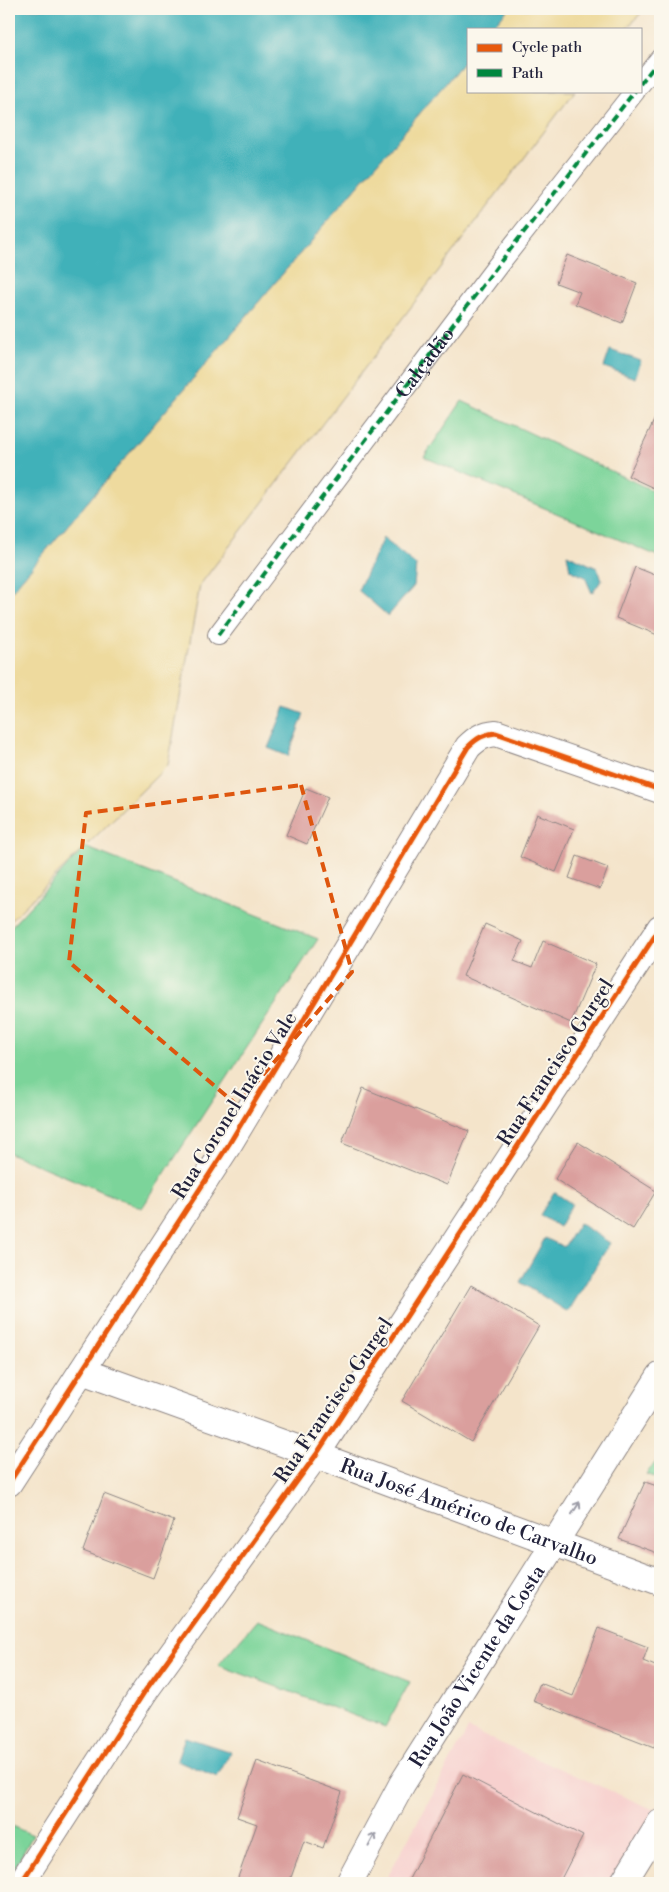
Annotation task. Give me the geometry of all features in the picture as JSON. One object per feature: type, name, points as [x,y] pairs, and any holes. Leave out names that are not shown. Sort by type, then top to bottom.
[{"type":"street","points":[[642,82],[660,59]]},
{"type":"street","name":"Calçadão","points":[[218,635],[498,265],[633,92]]},
{"type":"street","name":"Rua Coronel Inácio Vale","points":[[9,1483],[229,1144],[463,755],[478,738],[486,734],[496,733],[660,790]]},
{"type":"street","name":"Rua Francisco Gurgel","points":[[21,1883],[145,1691],[316,1455],[660,928]]},
{"type":"street","name":"Rua José Américo de Carvalho","points":[[82,1371],[660,1582]]},
{"type":"street","name":"Rua João Vicente da Costa","points":[[349,1883],[402,1784],[660,1376]]},
{"type":"street","points":[[622,1883],[660,1823]]},
{"type":"highlighted area","points":[[301,785],[352,972],[237,1105],[69,962],[86,813]]},
{"type":"shaded area","points":[[468,1729],[655,1810],[609,1883],[384,1883]]},
{"type":"green space","points":[[462,401],[660,494],[660,557],[424,457]]},
{"type":"green space","points":[[85,847],[318,939],[142,1208],[9,1153],[9,929]]},
{"type":"green space","points":[[660,1457],[660,1479],[646,1474]]},
{"type":"green space","points":[[257,1620],[410,1682],[385,1727],[218,1665]]},
{"type":"green space","points":[[9,1825],[33,1835],[9,1878]]},
{"type":"sand","points":[[508,9],[645,9],[627,28],[492,28]]},
{"type":"sand","points":[[467,58],[467,92],[574,92],[200,585],[168,765],[9,922],[9,594]]},
{"type":"water","points":[[9,9],[508,9],[492,28],[467,28],[467,58],[9,594]]},
{"type":"water","points":[[610,350],[641,361],[635,378],[604,367]]},
{"type":"water","points":[[383,538],[416,565],[414,586],[388,616],[358,590]]},
{"type":"water","points":[[567,554],[597,568],[602,580],[592,593],[585,577],[570,570]]},
{"type":"water","points":[[285,707],[304,714],[288,756],[268,748]]},
{"type":"water","points":[[554,1192],[572,1204],[559,1227],[540,1215]]},
{"type":"water","points":[[579,1223],[610,1243],[568,1312],[520,1282],[545,1238],[564,1247]]},
{"type":"water","points":[[185,1737],[231,1752],[217,1777],[177,1760]]},
{"type":"building","points":[[567,255],[637,283],[622,323],[575,304],[580,292],[556,283]]},
{"type":"building","points":[[657,414],[660,415],[660,491],[628,476]]},
{"type":"building","points":[[635,567],[660,577],[660,636],[616,618]]},
{"type":"building","points":[[306,788],[328,797],[307,844],[286,835]]},
{"type":"building","points":[[537,814],[574,829],[556,872],[520,857]]},
{"type":"building","points":[[577,856],[608,868],[600,889],[569,878]]},
{"type":"building","points":[[485,924],[523,941],[514,961],[532,968],[543,941],[596,964],[571,1023],[463,976]]},
{"type":"building","points":[[363,1088],[469,1131],[447,1185],[342,1143]]},
{"type":"building","points":[[578,1142],[656,1191],[633,1229],[555,1179]]},
{"type":"building","points":[[471,1285],[539,1326],[471,1442],[402,1401]]},
{"type":"building","points":[[645,1482],[660,1487],[660,1554],[619,1539]]},
{"type":"building","points":[[104,1494],[174,1521],[153,1578],[83,1551]]},
{"type":"building","points":[[599,1628],[648,1647],[643,1661],[660,1668],[660,1730],[654,1748],[533,1701],[540,1683],[573,1696]]},
{"type":"building","points":[[257,1761],[342,1792],[323,1848],[304,1841],[289,1883],[236,1883],[257,1824],[237,1817]]},
{"type":"building","points":[[463,1774],[583,1836],[559,1883],[407,1883]]},
{"type":"marked path","points":[[642,82],[660,59]]},
{"type":"marked path","points":[[218,635],[498,265],[634,92]]},
{"type":"cycle path","points":[[9,1483],[229,1144],[468,747],[481,737],[496,733],[660,790]]},
{"type":"cycle path","points":[[21,1883],[145,1691],[316,1455],[660,928]]}]
